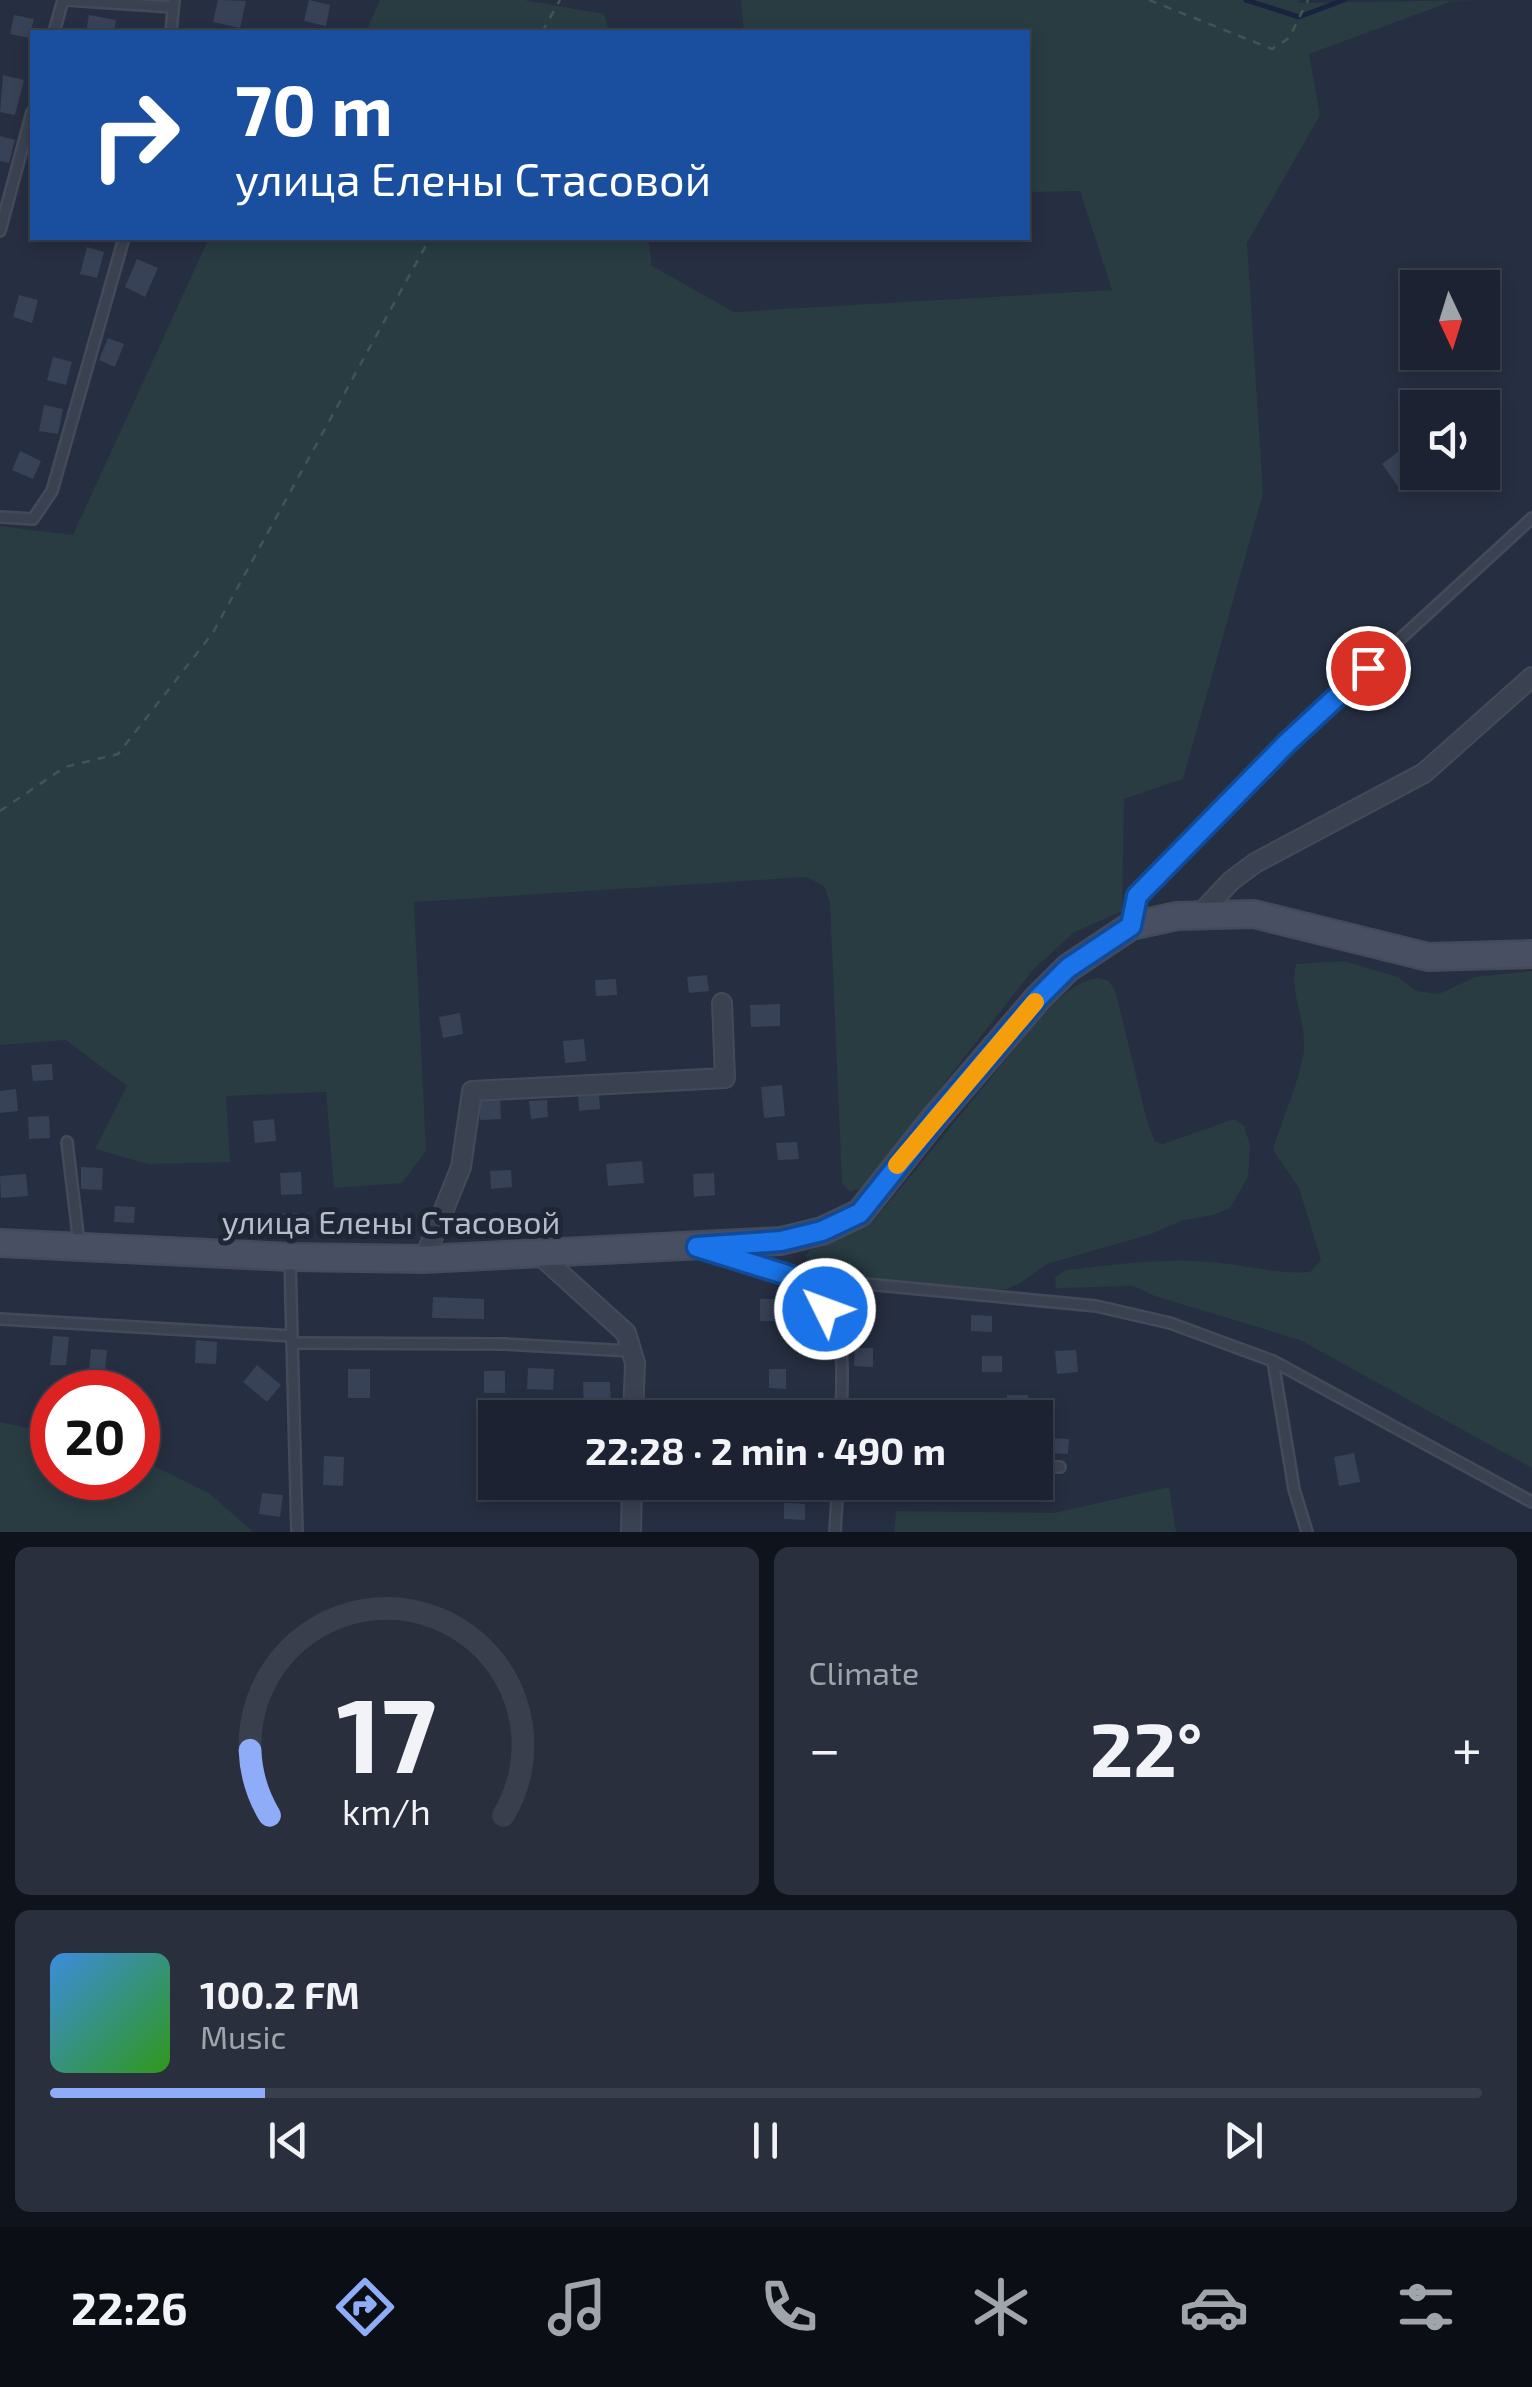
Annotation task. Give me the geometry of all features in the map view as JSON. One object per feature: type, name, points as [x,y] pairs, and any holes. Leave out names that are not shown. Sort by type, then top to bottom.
[{"type":"main road","points":[[1131,926],[1200,914],[1254,914],[1428,957],[1532,954]]},
{"type":"main road","name":"улица Елены Стасовой","points":[[0,1243],[290,1258],[424,1259],[697,1247],[781,1241],[822,1231],[860,1213],[936,1118],[1068,968],[1131,926]]},
{"type":"street","points":[[1200,914],[1231,881],[1256,863],[1424,773],[1532,677]]},
{"type":"street","points":[[424,1259],[461,1167],[472,1091],[724,1078],[722,1003]]},
{"type":"street","points":[[541,1256],[626,1334],[633,1352],[634,1400]]},
{"type":"street","points":[[631,1532],[632,1500]]},
{"type":"lane","points":[[55,30],[65,0],[173,4],[170,30]]},
{"type":"lane","points":[[0,231],[30,119]]},
{"type":"lane","points":[[0,517],[33,519],[52,491],[123,240]]},
{"type":"lane","points":[[1131,926],[1137,896],[1287,743],[1532,518]]},
{"type":"lane","points":[[67,1142],[79,1246]]},
{"type":"lane","points":[[697,1247],[794,1277],[1134,1312],[1273,1361],[1532,1502]]},
{"type":"lane","points":[[290,1258],[298,1532]]},
{"type":"lane","points":[[794,1277],[825,1309],[843,1348],[842,1400]]},
{"type":"lane","points":[[0,1319],[292,1340],[505,1344],[633,1352]]},
{"type":"lane","points":[[1273,1361],[1294,1488],[1308,1532]]},
{"type":"lane","points":[[1053,1467],[1060,1467]]},
{"type":"lane","points":[[836,1532],[837,1500]]},
{"type":"path","points":[[543,30],[560,0]]},
{"type":"path","points":[[1149,0],[1272,49],[1289,38],[1308,0]]},
{"type":"path","points":[[0,811],[64,767],[118,754],[212,634],[429,240]]},
{"type":"shaded area","points":[[380,0],[524,0],[604,14],[608,30],[367,30]]},
{"type":"shaded area","points":[[741,0],[1478,0],[1450,2],[1309,54],[1320,115],[1247,243],[1263,494],[1183,779],[1124,799],[1122,911],[1073,933],[1032,971],[863,1187],[850,1192],[842,1183],[830,903],[824,886],[806,877],[414,902],[426,1151],[402,1183],[334,1188],[326,1092],[226,1096],[230,1162],[148,1164],[95,1149],[127,1086],[66,1040],[0,1045],[0,526],[73,535],[208,240],[648,240],[652,266],[734,312],[1112,290],[1080,191],[1030,192],[1030,30],[744,30]]},
{"type":"shaded area","points":[[1344,961],[1398,977],[1416,991],[1439,994],[1475,977],[1532,971],[1532,1468],[1300,1340],[1133,1286],[1056,1288],[1055,1277],[1066,1270],[1102,1266],[1191,1261],[1297,1273],[1310,1272],[1321,1260],[1299,1188],[1273,1150],[1304,1050],[1294,975],[1296,964]]},
{"type":"shaded area","points":[[1099,978],[1109,981],[1116,993],[1155,1142],[1163,1144],[1234,1119],[1244,1126],[1250,1145],[1248,1177],[1230,1208],[1047,1264],[1006,1289],[873,1279],[808,1264],[806,1256],[810,1250],[872,1223],[1038,1020],[1073,988]]},
{"type":"shaded area","points":[[0,1422],[30,1428],[30,1500],[160,1500],[160,1469],[210,1494],[253,1532],[0,1532]]},
{"type":"shaded area","points":[[1169,1487],[1176,1532],[894,1532],[896,1511],[1054,1513]]},
{"type":"building","points":[[218,0],[246,1],[240,28],[213,22]]},
{"type":"building","points":[[309,0],[330,5],[326,26],[304,21]]},
{"type":"building","points":[[14,15],[34,19],[29,38],[10,34]]},
{"type":"building","points":[[89,15],[116,20],[114,30],[86,30]]},
{"type":"building","points":[[3,75],[24,80],[15,115],[0,112]]},
{"type":"building","points":[[0,136],[15,140],[9,163],[0,161]]},
{"type":"building","points":[[87,247],[104,252],[97,278],[80,274]]},
{"type":"building","points":[[137,259],[158,268],[145,297],[125,287]]},
{"type":"building","points":[[19,295],[38,300],[32,323],[13,317]]},
{"type":"building","points":[[108,338],[124,344],[115,367],[99,360]]},
{"type":"building","points":[[53,357],[72,362],[66,385],[47,380]]},
{"type":"building","points":[[44,405],[63,409],[58,434],[39,431]]},
{"type":"building","points":[[1400,450],[1400,487],[1399,488],[1382,464]]},
{"type":"building","points":[[20,451],[41,461],[33,479],[12,470]]},
{"type":"building","points":[[707,975],[709,991],[689,993],[687,977]]},
{"type":"building","points":[[616,979],[617,995],[596,996],[595,980]]},
{"type":"building","points":[[780,1004],[780,1026],[751,1027],[750,1005]]},
{"type":"building","points":[[460,1013],[463,1034],[443,1038],[439,1017]]},
{"type":"building","points":[[584,1039],[586,1061],[565,1063],[563,1041]]},
{"type":"building","points":[[52,1064],[53,1080],[33,1081],[31,1065]]},
{"type":"building","points":[[782,1085],[785,1116],[764,1118],[761,1087]]},
{"type":"building","points":[[16,1089],[18,1111],[0,1113],[0,1091]]},
{"type":"building","points":[[599,1094],[600,1109],[579,1111],[578,1095]]},
{"type":"building","points":[[500,1097],[501,1119],[480,1120],[479,1098]]},
{"type":"building","points":[[547,1100],[548,1117],[531,1119],[529,1101]]},
{"type":"building","points":[[49,1116],[50,1138],[29,1139],[28,1117]]},
{"type":"building","points":[[274,1119],[276,1141],[255,1143],[253,1121]]},
{"type":"building","points":[[797,1142],[799,1159],[778,1160],[776,1143]]},
{"type":"building","points":[[642,1161],[644,1183],[608,1186],[606,1164]]},
{"type":"building","points":[[81,1167],[103,1168],[102,1190],[81,1189]]},
{"type":"building","points":[[511,1170],[512,1187],[491,1189],[490,1171]]},
{"type":"building","points":[[301,1172],[302,1194],[281,1195],[280,1173]]},
{"type":"building","points":[[714,1173],[715,1195],[694,1197],[693,1174]]},
{"type":"building","points":[[26,1174],[28,1196],[1,1198],[0,1176]]},
{"type":"building","points":[[115,1206],[135,1207],[134,1223],[114,1222]]},
{"type":"building","points":[[278,1213],[309,1213],[308,1231],[278,1231]]},
{"type":"building","points":[[433,1297],[484,1299],[484,1319],[432,1318]]},
{"type":"building","points":[[760,1299],[781,1299],[781,1321],[760,1321]]},
{"type":"building","points":[[971,1315],[992,1316],[992,1332],[971,1331]]},
{"type":"building","points":[[53,1336],[69,1337],[66,1365],[50,1365]]},
{"type":"building","points":[[196,1340],[217,1342],[216,1364],[195,1363]]},
{"type":"building","points":[[855,1348],[873,1348],[873,1367],[854,1366]]},
{"type":"building","points":[[91,1349],[107,1350],[105,1370],[89,1370]]},
{"type":"building","points":[[1076,1350],[1078,1372],[1057,1374],[1055,1351]]},
{"type":"building","points":[[982,1356],[1002,1356],[1002,1372],[982,1372]]},
{"type":"building","points":[[257,1365],[281,1385],[267,1402],[243,1382]]},
{"type":"building","points":[[528,1368],[554,1369],[553,1390],[527,1389]]},
{"type":"building","points":[[348,1369],[370,1369],[370,1398],[348,1398]]},
{"type":"building","points":[[769,1369],[786,1369],[786,1389],[769,1388]]},
{"type":"building","points":[[484,1371],[505,1371],[505,1393],[484,1393]]},
{"type":"building","points":[[583,1382],[610,1382],[611,1400],[584,1400]]},
{"type":"building","points":[[1007,1395],[1028,1395],[1028,1400],[1007,1400]]},
{"type":"building","points":[[1053,1438],[1069,1439],[1068,1454],[1053,1453]]},
{"type":"building","points":[[1354,1453],[1360,1482],[1339,1486],[1334,1457]]},
{"type":"building","points":[[324,1456],[344,1457],[343,1486],[323,1485]]},
{"type":"building","points":[[262,1493],[283,1495],[280,1517],[259,1514]]},
{"type":"building","points":[[784,1503],[805,1504],[805,1520],[784,1519]]},
{"type":"waterway","points":[[1246,0],[1299,17],[1344,0]]},
{"type":"slow traffic","points":[[897,1165],[1035,1002]]},
{"type":"route","points":[[825,1309],[794,1277],[697,1247],[781,1241],[822,1231],[860,1213],[1038,998],[1068,968],[1131,926],[1137,896],[1287,743],[1368,668]]}]
